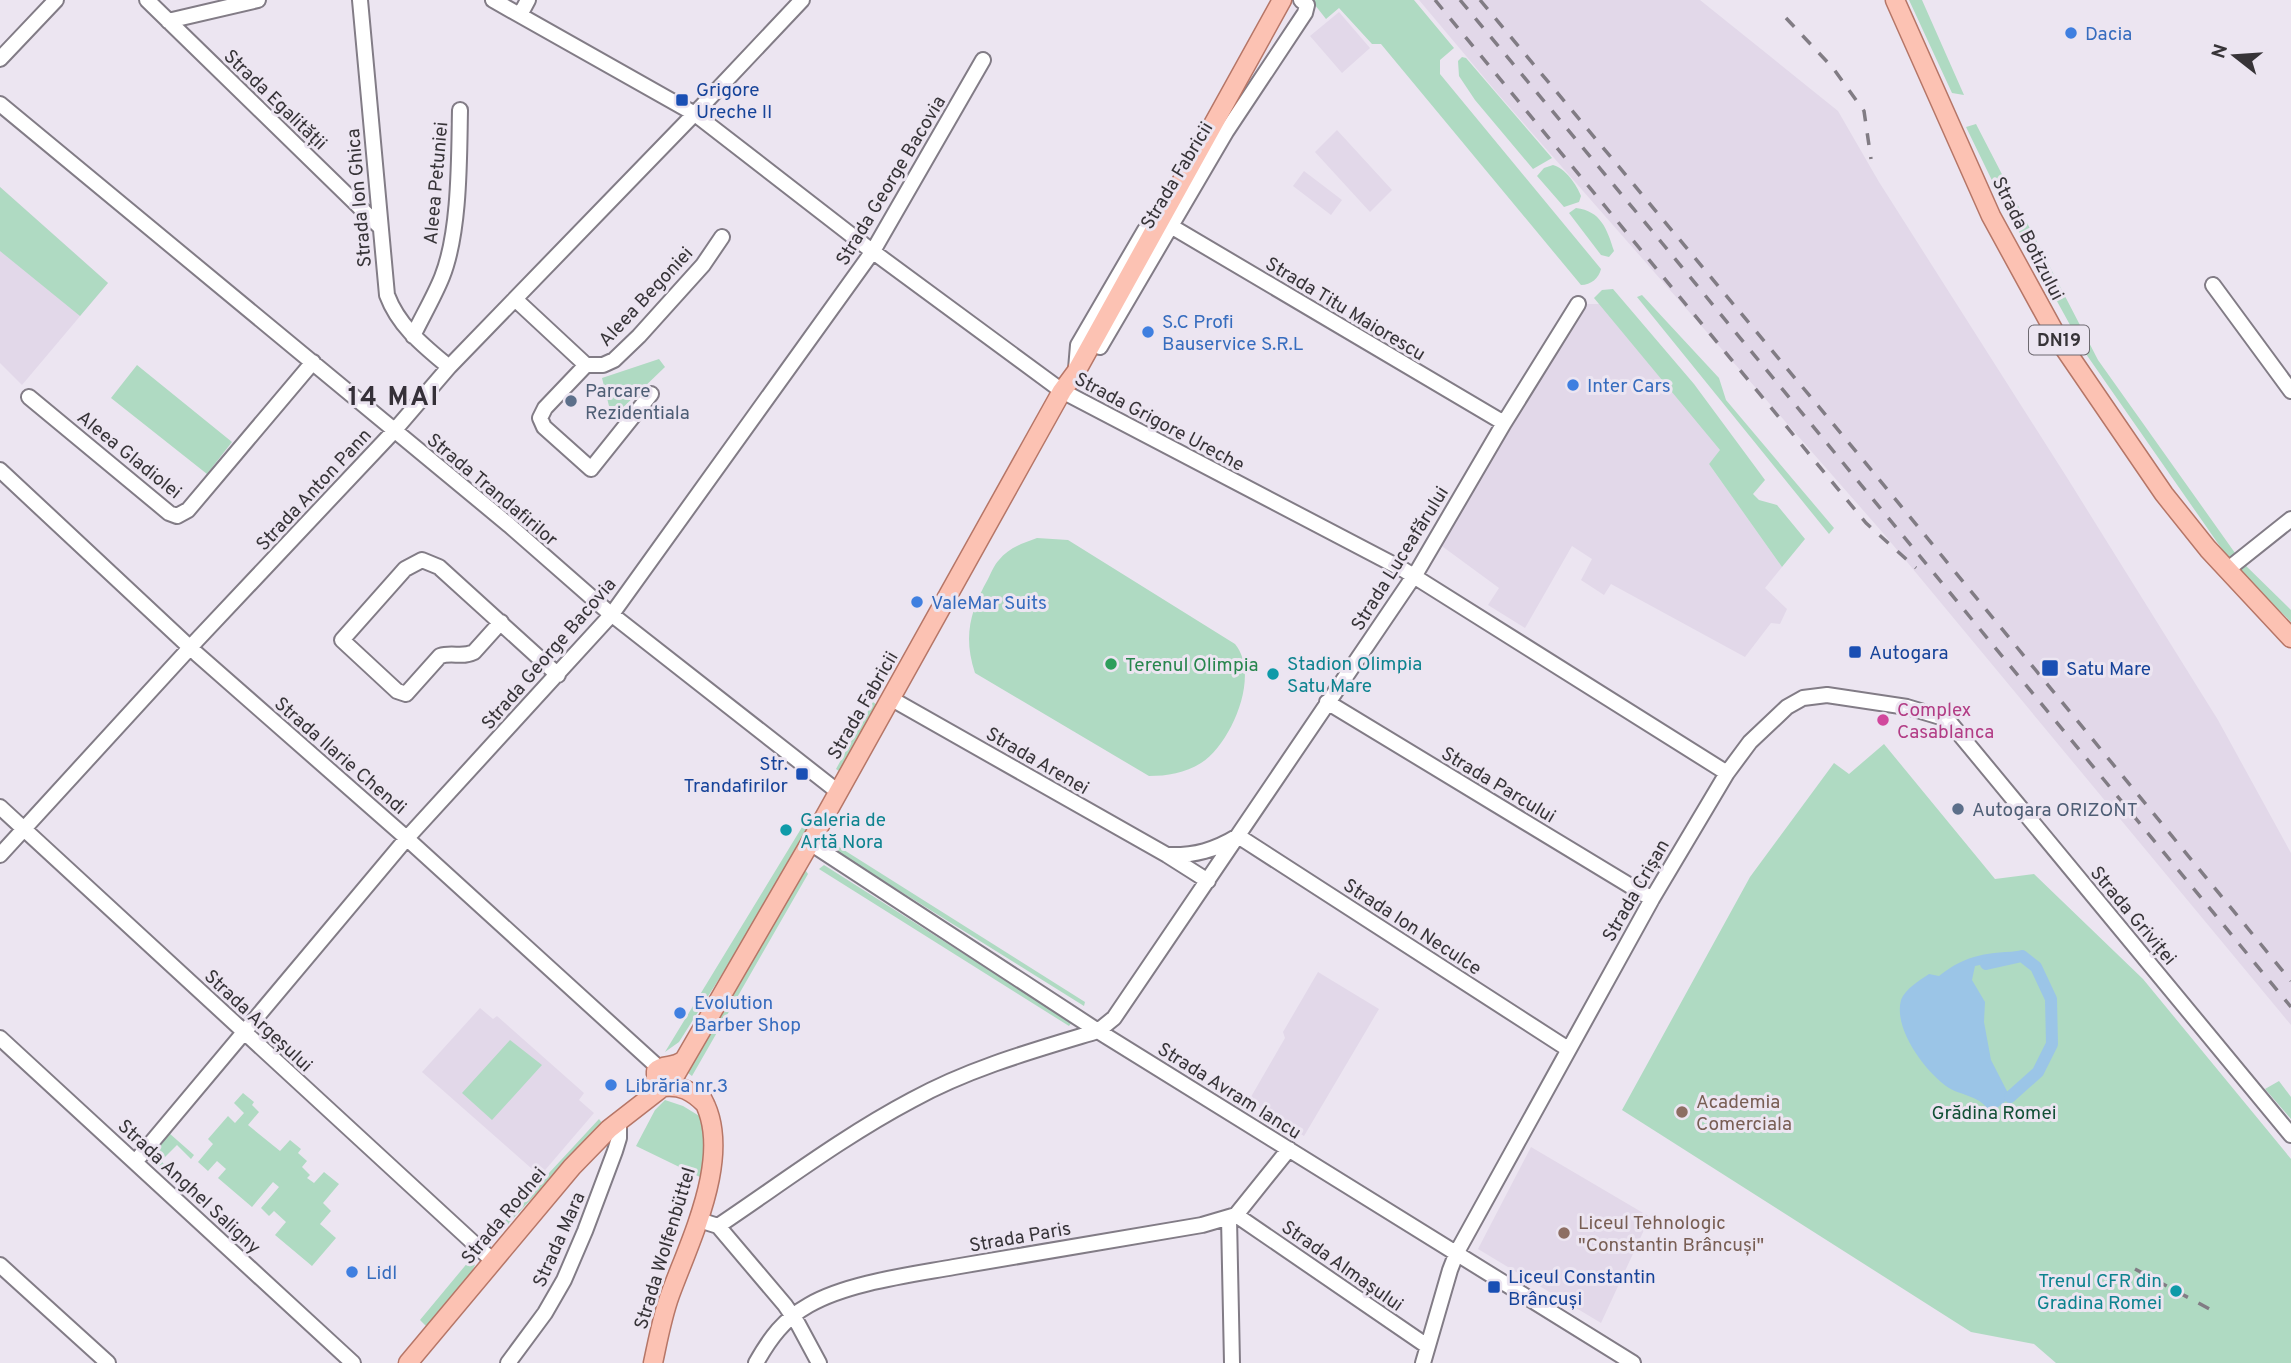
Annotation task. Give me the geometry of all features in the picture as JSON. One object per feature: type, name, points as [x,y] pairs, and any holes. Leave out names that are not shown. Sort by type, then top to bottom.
[{"type":"main road","name":"Strada Fabricii","points":[[669,1075],[810,843],[1282,0]]},
{"type":"main road","name":"Strada Botizului","points":[[1895,0],[1991,216],[2060,342],[2164,494],[2227,570],[2291,638]]},
{"type":"main road","name":"Strada Wolfenbüttel","points":[[653,1363],[669,1299],[699,1220],[714,1141],[712,1120],[705,1104],[669,1075]]},
{"type":"main road","name":"Strada Rodnei","points":[[408,1363],[572,1167],[669,1075]]},
{"type":"street","points":[[0,59],[56,0]]},
{"type":"street","name":"Strada Egalității","points":[[147,0],[379,226]]},
{"type":"street","points":[[168,21],[258,0]]},
{"type":"street","name":"Strada Ion Ghica","points":[[360,0],[387,295],[394,314],[413,336],[449,367]]},
{"type":"street","name":"Strada Grigore Ureche","points":[[493,0],[695,114],[873,251],[1062,391],[1413,577],[1727,773]]},
{"type":"street","points":[[520,15],[528,0]]},
{"type":"street","name":"Strada Anton Pann","points":[[0,856],[394,431],[449,367],[802,0]]},
{"type":"street","name":"Strada Fabricii","points":[[1076,372],[1078,345],[1276,0]]},
{"type":"street","name":"Strada Fabricii","points":[[1076,372],[1095,355],[1226,132],[1306,13],[1307,5],[1301,0]]},
{"type":"street","name":"Strada George Bacovia","points":[[136,1161],[407,838],[612,614],[873,251],[983,60]]},
{"type":"street","name":"Strada Trandafirilor","points":[[0,104],[313,362],[612,614],[837,791]]},
{"type":"street","name":"Aleea Petuniei","points":[[413,336],[442,276],[450,247],[458,179],[460,110]]},
{"type":"street","name":"Strada Titu Maiorescu","points":[[1169,225],[1504,423]]},
{"type":"street","name":"Aleea Begoniei","points":[[514,299],[586,365],[603,365],[622,352],[703,265],[722,237]]},
{"type":"street","points":[[2213,285],[2291,391]]},
{"type":"street","name":"Strada Luceafărului","points":[[1098,1031],[1114,1018],[1413,577],[1578,304]]},
{"type":"street","name":"Aleea Gladiolei","points":[[29,397],[110,466],[169,513],[177,516],[188,510],[313,362]]},
{"type":"street","name":"Aleea Begoniei","points":[[586,365],[545,408],[540,418],[544,427],[591,469],[651,394]]},
{"type":"street","name":"Strada Ilarie Chendi","points":[[0,470],[190,648],[407,838],[669,1075]]},
{"type":"street","points":[[2227,570],[2291,519]]},
{"type":"street","points":[[500,622],[474,652],[468,655],[447,653],[440,656],[406,694],[397,691],[342,640],[405,569],[422,560],[439,567],[500,622],[558,675]]},
{"type":"street","name":"Strada Crișan","points":[[1423,1363],[1457,1252],[1652,899],[1727,773],[1750,742],[1770,720],[1787,707],[1802,698],[1827,695],[1907,707],[1947,719]]},
{"type":"street","name":"Strada Arenei","points":[[890,698],[1208,881]]},
{"type":"street","name":"Strada Parcului","points":[[1327,702],[1652,899]]},
{"type":"street","name":"Strada Griviței","points":[[1947,719],[2291,1135]]},
{"type":"street","name":"Strada Argeșului","points":[[0,807],[492,1260]]},
{"type":"street","points":[[1167,855],[1205,852],[1238,836]]},
{"type":"street","name":"Strada Ion Neculce","points":[[1238,836],[1568,1049]]},
{"type":"street","name":"Strada Avram Iancu","points":[[810,843],[1098,1031],[1633,1363]]},
{"type":"street","points":[[718,1226],[846,1138],[912,1099],[958,1077],[1098,1031]]},
{"type":"street","name":"Strada Anghel Saligny","points":[[0,1038],[353,1363]]},
{"type":"street","name":"Strada Mara","points":[[508,1363],[545,1313],[575,1256],[615,1152],[620,1120]]},
{"type":"street","points":[[1231,1363],[1233,1216],[1289,1149]]},
{"type":"street","name":"Strada Paris","points":[[756,1363],[780,1326],[811,1304],[838,1293],[890,1279],[1202,1226],[1233,1216]]},
{"type":"street","name":"Strada Almașului","points":[[1233,1216],[1427,1346]]},
{"type":"street","points":[[699,1220],[718,1226],[793,1316],[818,1363]]},
{"type":"street","points":[[0,1265],[108,1363]]},
{"type":"shaded area","points":[[1419,0],[1700,0],[1838,111],[1879,182],[2218,720],[2291,853],[2291,1025],[1883,533],[1498,94]]},
{"type":"shaded area","points":[[1339,12],[1370,48],[1342,73],[1310,36]]},
{"type":"shaded area","points":[[1337,130],[1392,190],[1370,212],[1315,152]]},
{"type":"shaded area","points":[[1304,171],[1342,200],[1331,215],[1293,186]]},
{"type":"shaded area","points":[[0,187],[108,283],[22,385],[0,363]]},
{"type":"shaded area","points":[[1578,304],[1600,304],[1721,450],[1709,464],[1782,567],[1765,588],[1787,609],[1780,624],[1771,623],[1745,657],[1611,584],[1604,595],[1581,580],[1592,559],[1572,546],[1525,628],[1488,605],[1499,588],[1435,541]]},
{"type":"shaded area","points":[[1318,972],[1379,1009],[1304,1136],[1248,1102],[1285,1038],[1283,1032]]},
{"type":"shaded area","points":[[480,1008],[493,1019],[497,1016],[584,1093],[579,1100],[594,1113],[540,1176],[422,1072]]},
{"type":"shaded area","name":"Liceul Tehnologic \"Constantin Brâncuși\"","points":[[1531,1147],[1650,1217],[1601,1323],[1478,1249]]},
{"type":"green space","points":[[1311,0],[1414,0],[1454,48],[1440,60],[1440,74],[1601,269],[1596,278],[1581,285],[1381,44],[1372,44],[1339,8],[1326,19]]},
{"type":"green space","points":[[1909,0],[1922,0],[1964,95],[1952,93]]},
{"type":"green space","points":[[1462,57],[1466,58],[1552,158],[1533,169],[1475,100],[1459,76],[1458,61]]},
{"type":"green space","points":[[1976,124],[2098,360],[2240,560],[2291,610],[2291,622],[2233,565],[2086,354],[2002,201],[1966,127]]},
{"type":"green space","points":[[1553,165],[1574,182],[1581,196],[1579,202],[1564,207],[1537,176],[1544,168]]},
{"type":"green space","points":[[0,187],[108,283],[80,316],[0,251]]},
{"type":"green space","points":[[1576,208],[1592,213],[1602,222],[1614,251],[1609,257],[1601,255],[1569,213]]},
{"type":"green space","points":[[1613,289],[1694,384],[1765,480],[1753,494],[1759,500],[1777,505],[1805,539],[1782,567],[1709,464],[1720,450],[1594,298],[1602,290]]},
{"type":"green space","points":[[1642,295],[1719,378],[1726,400],[1834,528],[1829,534],[1637,297]]},
{"type":"green space","points":[[659,359],[665,367],[612,418],[602,378]]},
{"type":"green space","points":[[137,365],[232,442],[207,474],[111,398]]},
{"type":"green space","points":[[1037,538],[1068,540],[1235,644],[1242,657],[1245,673],[1239,708],[1223,741],[1201,763],[1176,773],[1149,776],[975,673],[969,648],[970,624],[982,591],[994,567],[1007,552]]},
{"type":"green space","points":[[873,702],[877,705],[839,771],[836,769]]},
{"type":"green space","name":"Grădina Romei","points":[[1884,744],[1995,879],[2034,874],[2143,979],[2291,1159],[2291,1363],[2056,1363],[2034,1344],[1971,1332],[1622,1110],[1750,877],[1834,763],[1849,774]]},
{"type":"green space","points":[[810,814],[815,815],[757,919],[679,1042],[665,1052]]},
{"type":"green space","points":[[836,845],[1085,1002],[1084,1006],[834,850]]},
{"type":"green space","points":[[824,865],[1072,1022],[1069,1026],[819,869]]},
{"type":"green space","points":[[806,871],[808,874],[692,1076],[688,1073],[687,1066],[802,872]]},
{"type":"green space","points":[[510,1040],[542,1065],[492,1120],[462,1093]]},
{"type":"green space","points":[[2279,1081],[2291,1097],[2291,1119],[2265,1089]]},
{"type":"green space","points":[[243,1093],[254,1102],[252,1105],[259,1112],[248,1125],[280,1151],[290,1140],[301,1149],[298,1153],[307,1161],[302,1167],[310,1175],[307,1178],[314,1183],[324,1172],[339,1184],[323,1203],[331,1211],[320,1224],[336,1238],[312,1266],[275,1235],[286,1222],[274,1211],[269,1216],[261,1208],[279,1187],[273,1182],[252,1207],[218,1178],[226,1169],[217,1161],[208,1171],[198,1162],[213,1144],[208,1139],[228,1116],[235,1123],[244,1113],[234,1103]]},
{"type":"green space","points":[[665,1100],[683,1106],[701,1117],[707,1150],[702,1178],[636,1146],[655,1110]]},
{"type":"green space","points":[[599,1119],[602,1123],[496,1237],[487,1240]]},
{"type":"green space","points":[[169,1133],[194,1155],[191,1159],[177,1145],[161,1161],[188,1187],[185,1190],[149,1157]]},
{"type":"green space","points":[[474,1255],[475,1265],[471,1273],[427,1327],[420,1320]]},
{"type":"water","points":[[2024,951],[2040,965],[2055,997],[2055,1045],[2039,1075],[1997,1108],[1987,1108],[1974,1098],[1949,1088],[1922,1061],[1913,1049],[1902,1024],[1901,1000],[1909,989],[1929,974],[1939,976],[1959,963],[1979,956]],"holes":[[[2022,956],[2036,967],[2051,999],[2052,1044],[2037,1072],[2010,1097],[1991,1060],[1984,1022],[1985,1002],[1972,980],[1975,966]]]},
{"type":"waterway","points":[[1986,964],[2022,956],[2036,967],[2051,999],[2052,1044],[2038,1072],[2010,1097]]},
{"type":"railway","points":[[1435,0],[1866,523],[1916,568]]},
{"type":"railway","points":[[1460,0],[2291,1007]]},
{"type":"railway","points":[[1480,0],[1864,461],[2291,981]]},
{"type":"railway","points":[[1786,18],[1833,68],[1864,111],[1871,159]]},
{"type":"railway","points":[[2135,1269],[2217,1313]]},
{"type":"place","name":"Dacia","points":[[2071,33]]},
{"type":"place","name":"Grigore Ureche II","points":[[682,100]]},
{"type":"place","name":"S.C Profi Bauservice S.R.L","points":[[1148,332]]},
{"type":"place","name":"Inter Cars","points":[[1573,385]]},
{"type":"place","name":"Parcare Rezidentiala","points":[[571,401]]},
{"type":"place","name":"ValeMar Suits","points":[[917,602]]},
{"type":"place","name":"Autogara","points":[[1855,652]]},
{"type":"place","name":"Terenul Olimpia","points":[[1111,664]]},
{"type":"place","name":"Satu Mare","points":[[2050,668]]},
{"type":"place","name":"Stadion Olimpia Satu Mare","points":[[1273,674]]},
{"type":"place","name":"Complex Casablanca","points":[[1883,720]]},
{"type":"place","name":"Str. Trandafirilor","points":[[802,774]]},
{"type":"place","name":"Autogara ORIZONT","points":[[1958,809]]},
{"type":"place","name":"Galeria de Artă Nora","points":[[786,830]]},
{"type":"place","name":"Evolution Barber Shop","points":[[680,1013]]},
{"type":"place","name":"Librăria nr.3","points":[[611,1085]]},
{"type":"place","name":"Academia Comerciala","points":[[1682,1112]]},
{"type":"place","name":"Liceul Tehnologic \"Constantin Brâncuși\"","points":[[1564,1233]]},
{"type":"place","name":"Lidl","points":[[352,1272]]},
{"type":"place","name":"Liceul Constantin Brâncuși","points":[[1494,1287]]},
{"type":"place","name":"Trenul CFR din Gradina Romei","points":[[2176,1291]]},
{"type":"district","name":"14 MAI","points":[[394,396]]}]
